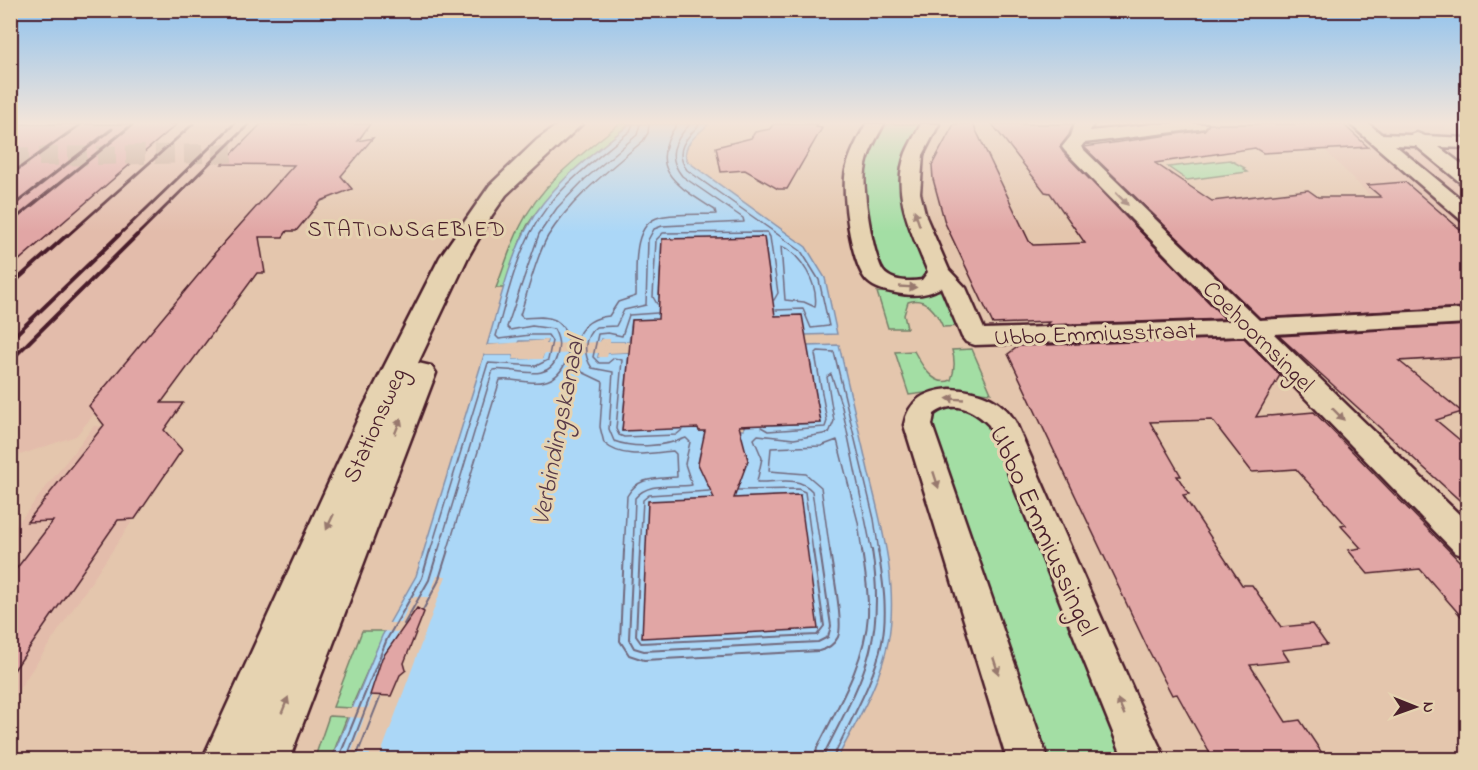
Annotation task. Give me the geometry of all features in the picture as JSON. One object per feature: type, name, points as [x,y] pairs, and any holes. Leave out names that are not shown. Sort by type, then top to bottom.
[{"type":"main road","name":"Stationsweg","points":[[227,759],[379,410],[454,257],[480,214],[498,190],[529,160]]},
{"type":"main road","name":"Stationsweg","points":[[264,759],[379,470],[480,234],[510,193],[548,160]]},
{"type":"street","points":[[858,160],[853,179],[853,200],[872,273],[886,283],[913,288],[933,283],[937,280],[939,272],[916,218],[910,193],[913,160]]},
{"type":"street","name":"Coehoornsingel","points":[[1084,160],[1467,544]]},
{"type":"street","points":[[1408,160],[1467,216]]},
{"type":"street","points":[[1428,160],[1467,197]]},
{"type":"street","points":[[1444,160],[1467,179]]},
{"type":"street","name":"Ubbo Emmiusstraat","points":[[939,272],[954,288],[975,337],[1252,328],[1467,316]]},
{"type":"street","name":"Ubbo Emmiussingel","points":[[1028,759],[918,425],[920,411],[926,405],[941,399],[960,399],[979,403],[1001,421],[1128,724],[1146,759]]},
{"type":"shaded area","points":[[27,160],[303,160],[76,436],[11,458],[10,172]]},
{"type":"shaded area","points":[[1335,160],[1467,160],[1467,293]]},
{"type":"shaded area","points":[[94,426],[157,431],[180,450],[11,701],[11,532]]},
{"type":"green space","points":[[576,160],[587,160],[548,197],[537,211],[520,240],[505,288],[496,288],[516,234],[529,211],[564,170]]},
{"type":"green space","points":[[866,160],[909,160],[931,272],[918,280],[905,281],[879,272],[859,200]]},
{"type":"green space","points":[[1230,160],[1245,168],[1243,169],[1247,172],[1187,180],[1168,167]]},
{"type":"green space","points":[[947,290],[963,326],[943,327],[930,307],[914,300],[908,302],[904,315],[907,328],[888,328],[877,292],[913,294]]},
{"type":"green space","points":[[972,349],[991,393],[948,390],[909,395],[895,352],[914,351],[934,378],[945,382],[951,380],[953,372],[952,350]]},
{"type":"green space","points":[[966,408],[985,416],[1137,759],[1037,759],[929,419],[941,410]]},
{"type":"green space","points":[[362,631],[385,631],[351,708],[333,707]]},
{"type":"green space","points":[[329,716],[347,717],[331,759],[314,760]]},
{"type":"water","name":"Verbindingskanaal","points":[[586,160],[687,160],[806,247],[825,278],[837,334],[805,335],[801,315],[755,317],[722,297],[772,295],[764,237],[662,240],[659,298],[710,297],[679,319],[632,320],[629,342],[609,342],[601,339],[598,357],[608,353],[629,352],[622,431],[698,418],[699,431],[714,431],[700,453],[698,464],[716,498],[642,637],[800,495],[732,498],[748,460],[745,450],[728,430],[744,430],[744,416],[767,425],[821,423],[807,346],[839,345],[884,536],[892,600],[888,642],[879,673],[867,702],[837,759],[331,760],[382,636],[416,576],[484,355],[514,355],[513,359],[542,358],[547,341],[519,341],[517,344],[487,345],[509,270],[527,228],[547,198]]},
{"type":"pier","points":[[601,339],[610,339],[610,342],[629,342],[629,345],[609,345],[604,342],[602,354],[608,350],[629,349],[629,352],[608,353],[607,357],[598,357],[599,353],[544,354],[542,359],[513,359],[514,355],[484,355],[485,352],[514,352],[517,356],[540,356],[543,343],[486,348],[487,345],[547,340],[546,344],[600,342]]},
{"type":"pier","points":[[437,576],[446,576],[379,759],[369,759],[370,754],[351,753],[364,718],[344,717],[347,708],[368,708],[398,632],[381,631],[385,623],[401,623],[412,597],[429,597]]},
{"type":"building","points":[[10,160],[135,160],[10,268]]},
{"type":"building","points":[[226,160],[355,160],[341,176],[352,189],[321,201],[296,231],[287,231],[283,237],[259,237],[265,273],[257,273],[161,403],[183,403],[164,430],[182,450],[135,519],[118,520],[10,676],[10,577],[53,521],[27,522],[104,425],[89,406],[215,255],[213,255],[294,165],[222,164]]},
{"type":"building","points":[[719,160],[804,160],[787,189],[778,189],[745,170],[721,172]]},
{"type":"building","points":[[935,160],[990,160],[1033,245],[1085,243],[1050,193],[1045,192],[1020,160],[1071,160],[1225,319],[1046,325],[1049,322],[993,324],[945,223],[933,179],[932,165]]},
{"type":"building","points":[[1097,160],[1175,160],[1155,163],[1212,201],[1308,190],[1318,197],[1381,197],[1367,185],[1405,182],[1467,235],[1467,307],[1260,318]]},
{"type":"building","points":[[764,237],[775,316],[802,315],[821,423],[739,426],[748,460],[734,498],[800,495],[818,629],[642,638],[648,501],[714,498],[698,464],[705,431],[699,431],[698,428],[622,431],[632,320],[658,319],[662,239]]},
{"type":"building","points":[[1467,325],[1467,357],[1399,361],[1462,412],[1436,420],[1467,446],[1467,507],[1279,336]]},
{"type":"building","points":[[1244,338],[1280,375],[1256,417],[1314,412],[1467,569],[1467,623],[1420,569],[1368,574],[1348,550],[1361,548],[1341,526],[1346,525],[1296,469],[1252,472],[1212,420],[1150,422],[1181,476],[1177,476],[1189,494],[1183,495],[1242,585],[1252,585],[1281,627],[1312,624],[1327,645],[1282,650],[1289,661],[1250,665],[1286,722],[1300,720],[1326,759],[1213,759],[1177,694],[1172,695],[1149,651],[1008,354],[1019,346]]},
{"type":"building","points":[[417,608],[424,612],[404,663],[406,670],[400,675],[391,696],[370,695],[382,658]]},
{"type":"railway","points":[[10,175],[31,160]]},
{"type":"railway","points":[[10,208],[72,160]]},
{"type":"railway","points":[[10,223],[88,160]]},
{"type":"railway","points":[[66,237],[153,160]]},
{"type":"railway","points":[[117,237],[197,160]]},
{"type":"railway","points":[[135,237],[213,160]]},
{"type":"railway","points":[[10,286],[67,235]]},
{"type":"railway","points":[[10,340],[119,235]]},
{"type":"railway","points":[[10,361],[137,235]]},
{"type":"district","name":"STATIONSGEBIED","points":[[407,228]]}]
